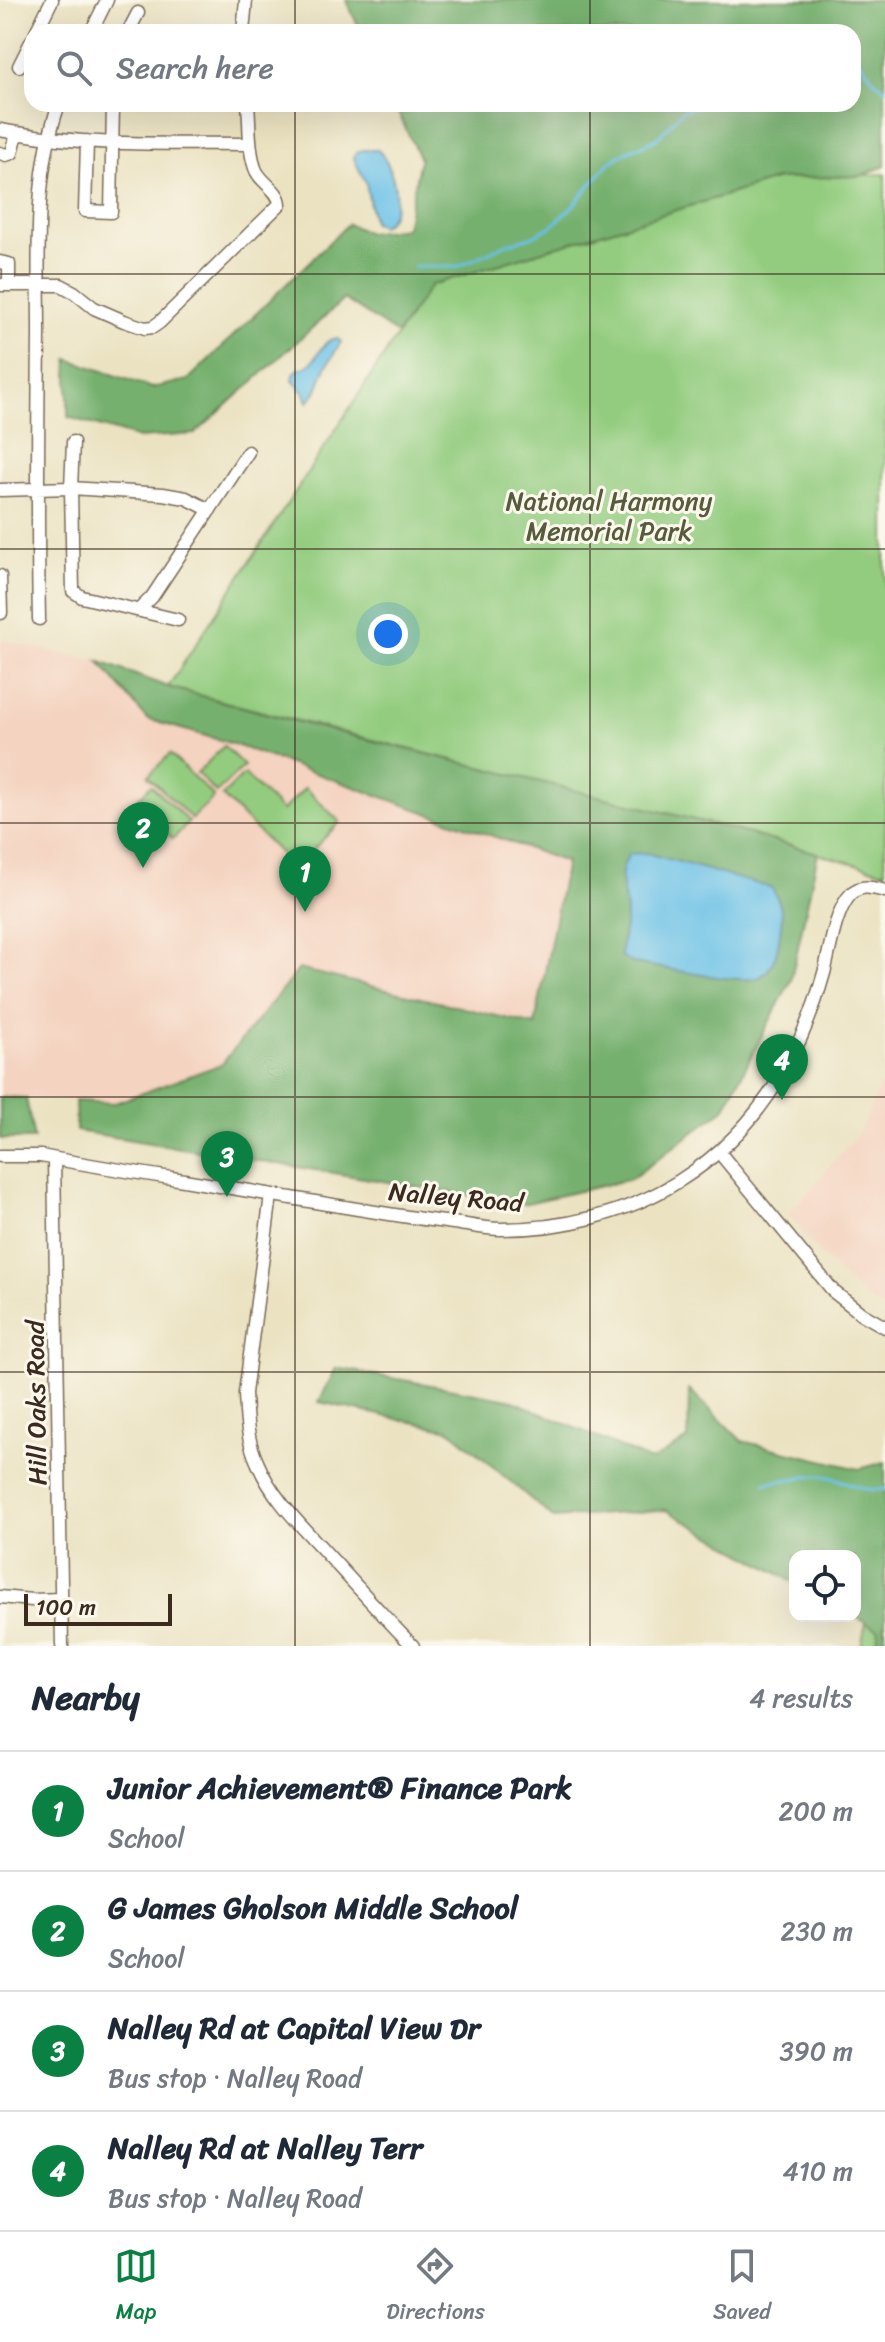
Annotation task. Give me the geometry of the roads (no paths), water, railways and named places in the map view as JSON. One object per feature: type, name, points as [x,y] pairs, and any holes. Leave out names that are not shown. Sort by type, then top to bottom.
[{"type":"street","points":[[40,24],[52,0]]},
{"type":"street","points":[[90,0],[106,4],[95,24]]},
{"type":"street","points":[[244,24],[246,0]]},
{"type":"street","points":[[132,24],[138,13]]},
{"type":"street","points":[[19,66],[24,56]]},
{"type":"street","points":[[39,619],[39,217],[47,139],[56,112]]},
{"type":"street","points":[[87,141],[85,211],[111,212],[113,112]]},
{"type":"street","points":[[0,262],[9,264],[4,285],[65,286],[94,308],[138,326],[153,327],[279,205],[279,197],[255,169],[248,112]]},
{"type":"street","points":[[0,130],[47,139],[250,144]]},
{"type":"street","points":[[0,153],[12,153],[17,133]]},
{"type":"street","points":[[73,442],[73,591],[82,597],[178,620]]},
{"type":"street","points":[[140,609],[152,597],[248,452]]},
{"type":"street","points":[[0,490],[71,488],[177,495],[210,510]]},
{"type":"street","points":[[0,576],[1,613]]},
{"type":"street","name":"Nalley Road","points":[[0,1156],[54,1159],[417,1219],[499,1229],[583,1219],[638,1203],[678,1182],[719,1152],[752,1120],[799,1045],[815,1005],[846,900],[857,889],[879,889]]},
{"type":"street","points":[[719,1152],[834,1292],[885,1327]]},
{"type":"street","name":"Hill Oaks Road","points":[[54,1159],[62,1646]]},
{"type":"street","points":[[271,1195],[245,1393],[250,1442],[258,1466],[288,1511],[413,1646]]},
{"type":"street","points":[[0,1597],[61,1599]]},
{"type":"water","points":[[378,150],[393,177],[393,211],[389,220],[381,226],[373,222],[366,183],[354,159],[356,152]]},
{"type":"water","points":[[332,339],[341,342],[308,402],[304,392],[293,381],[295,372],[310,364]]},
{"type":"water","points":[[647,853],[772,888],[781,907],[781,925],[775,956],[764,974],[751,979],[719,977],[632,963],[621,956],[626,917],[622,871],[629,854]]},
{"type":"waterway","points":[[861,62],[885,89]]},
{"type":"waterway","points":[[415,267],[457,267],[552,226],[608,164],[626,152],[657,139],[681,112]]},
{"type":"waterway","points":[[765,1483],[821,1476],[863,1488],[885,1489]]},
{"type":"place","name":"G James Gholson Middle School","points":[[143,868]]},
{"type":"place","name":"Junior Achievement® Finance Park","points":[[305,912]]},
{"type":"place","name":"Nalley Rd at Nalley Terr","points":[[782,1100]]},
{"type":"place","name":"Nalley Rd at Capital View Dr","points":[[227,1197]]},
{"type":"park label","name":"National Harmony Memorial Park","points":[[609,516]]}]
